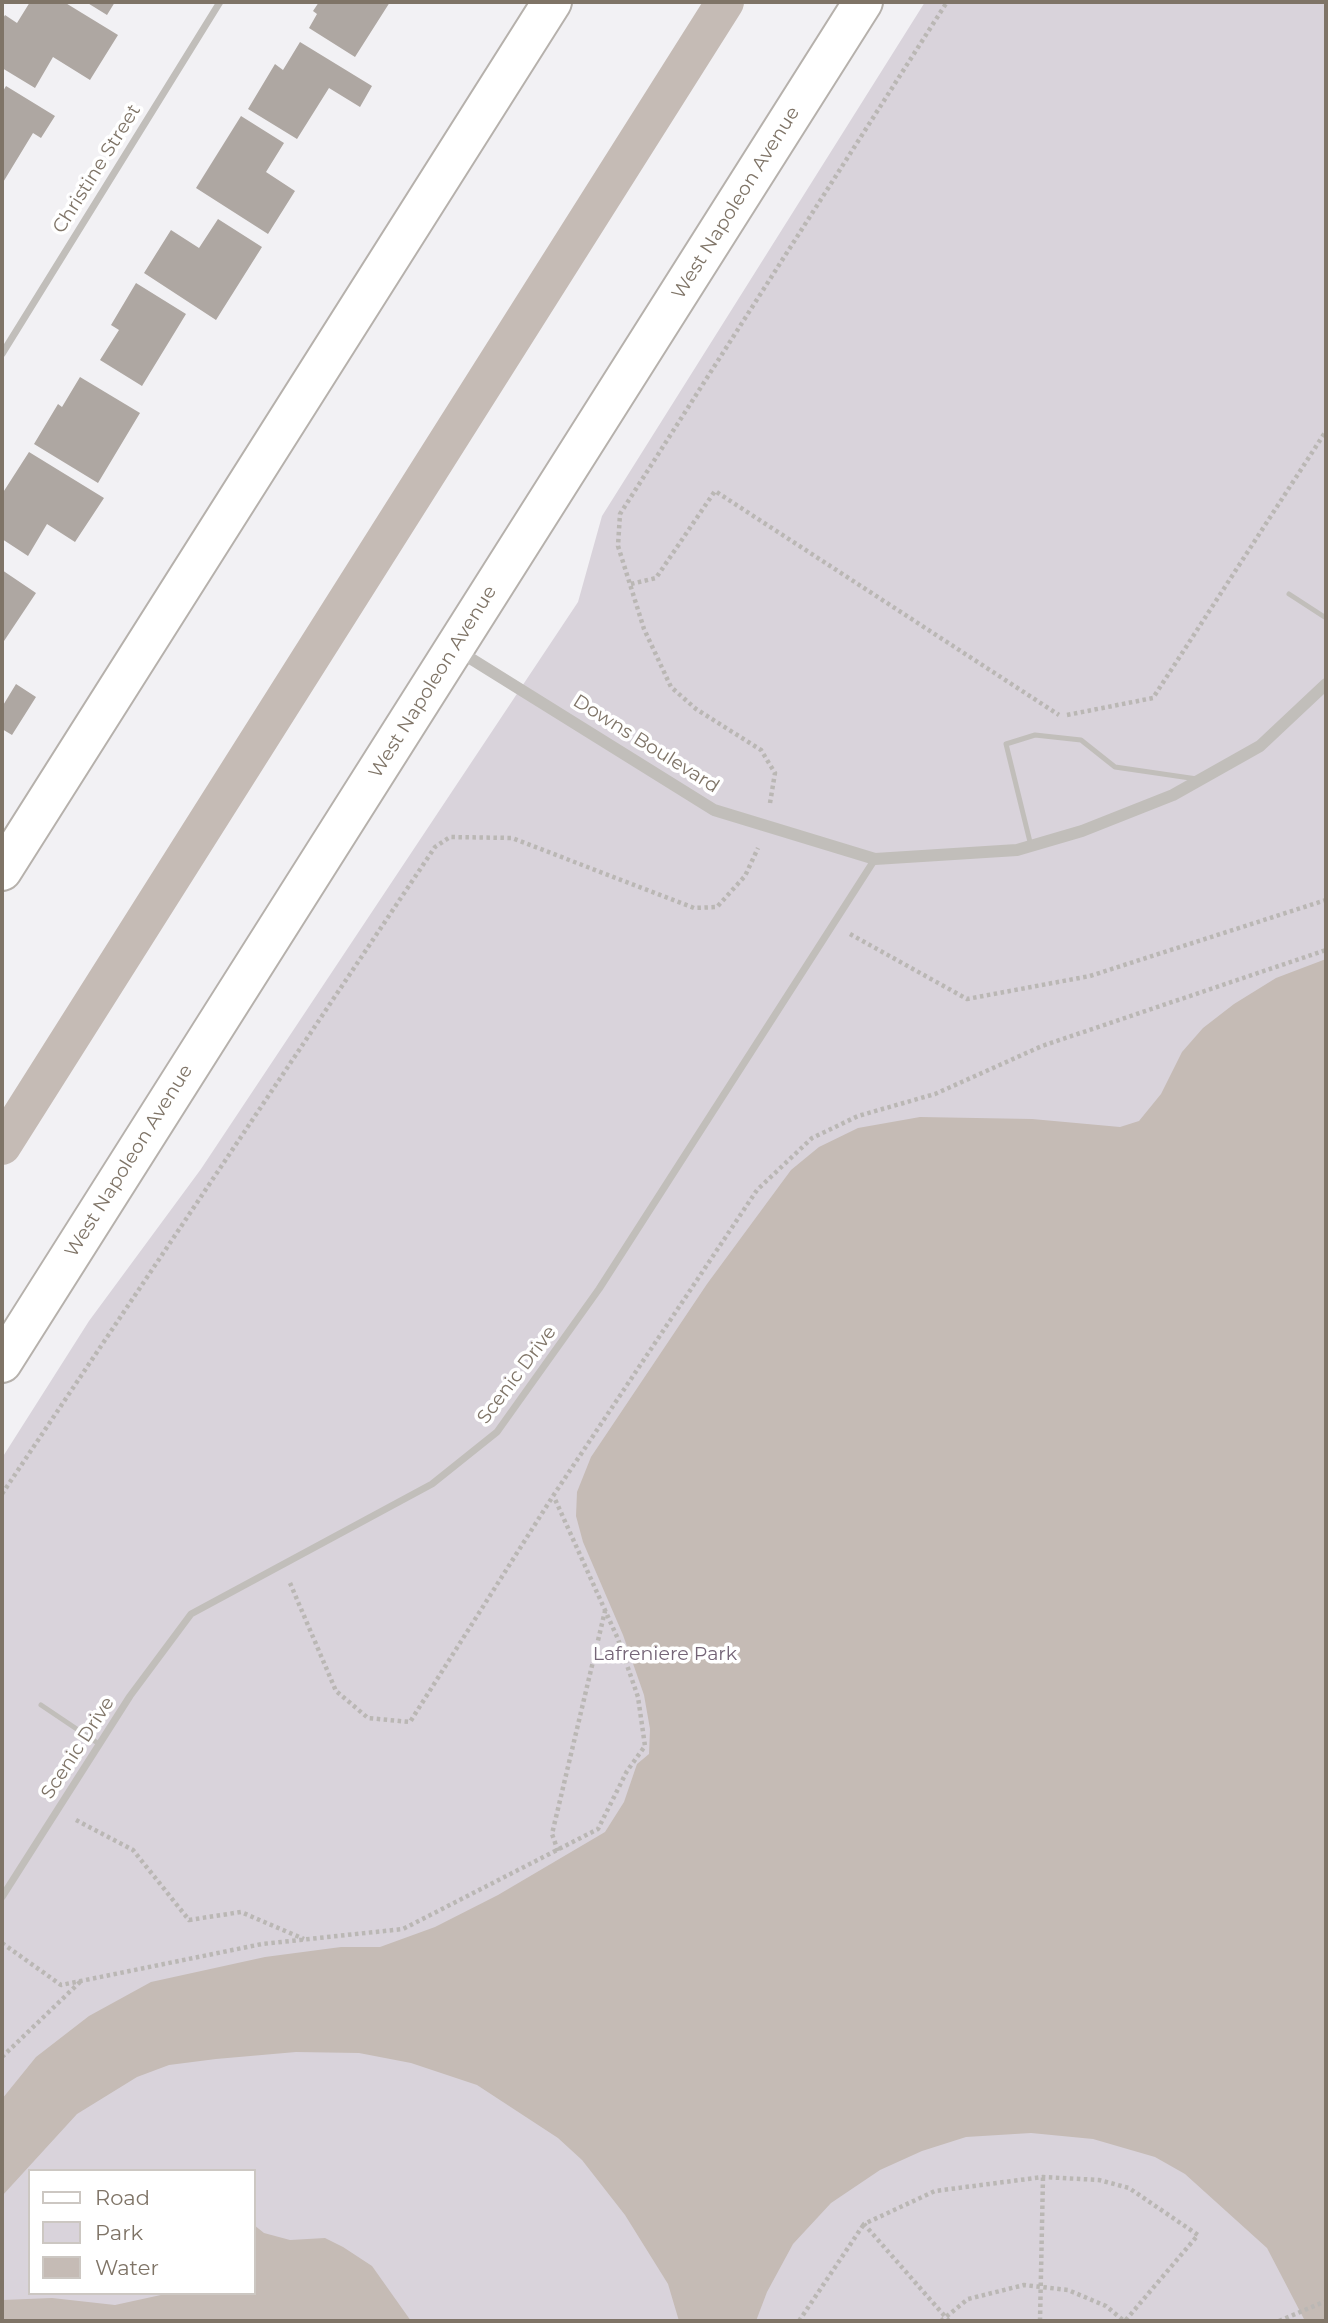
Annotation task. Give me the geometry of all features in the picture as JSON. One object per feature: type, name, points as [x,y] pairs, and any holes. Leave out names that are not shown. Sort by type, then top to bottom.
[{"type":"main road","points":[[4,863],[552,2]]},
{"type":"main road","name":"West Napoleon Avenue","points":[[2,1363],[853,12]]},
{"type":"street","name":"Christine Street","points":[[2,354],[219,2]]},
{"type":"street","name":"Downs Boulevard","points":[[454,648],[714,810],[875,859],[1017,850],[1147,805],[1260,746],[1326,684]]},
{"type":"street","name":"Scenic Drive","points":[[2,1897],[99,1744],[191,1614],[432,1483],[497,1432],[599,1289],[875,859]]},
{"type":"lane","points":[[1289,594],[1326,618]]},
{"type":"lane","points":[[1031,846],[1006,744],[1035,735],[1081,740],[1115,766],[1200,779]]},
{"type":"lane","points":[[41,1705],[99,1744]]},
{"type":"path","points":[[2,1494],[435,847],[450,837],[512,838],[694,908],[717,907],[745,876],[767,828],[775,773],[761,750],[696,709],[671,687],[644,629],[618,546],[620,514],[947,2]]},
{"type":"path","points":[[631,584],[656,578],[715,491],[1060,716],[1153,698],[1326,431]]},
{"type":"path","points":[[833,924],[967,999],[1090,976],[1326,900]]},
{"type":"path","points":[[282,1563],[336,1691],[368,1718],[411,1722],[553,1496],[757,1190],[812,1138],[858,1116],[934,1094],[1042,1046],[1326,950]]},
{"type":"path","points":[[2,1943],[61,1985],[262,1944],[402,1929],[598,1829],[627,1771],[645,1746],[638,1697],[605,1610],[553,1496]]},
{"type":"path","points":[[558,1851],[552,1834],[605,1610]]},
{"type":"path","points":[[58,1810],[133,1850],[189,1920],[241,1913],[304,1940]]},
{"type":"path","points":[[2,2057],[82,1981]]},
{"type":"path","points":[[1040,2321],[1043,2177]]},
{"type":"path","points":[[799,2321],[864,2224],[936,2191],[1043,2177],[1099,2180],[1129,2188],[1198,2235],[1124,2321],[1106,2306],[1068,2290],[1024,2285],[968,2298],[943,2318]]},
{"type":"path","points":[[864,2224],[943,2318],[949,2321]]},
{"type":"path","points":[[1279,2321],[1326,2301]]},
{"type":"green space","name":"Lafreniere Park","points":[[925,2],[1326,2],[1326,2321],[2,2321],[2,1458],[89,1321],[201,1169],[578,602],[602,516]]},
{"type":"water","points":[[1326,959],[1326,2321],[1305,2321],[1267,2248],[1185,2174],[1155,2157],[1093,2139],[1031,2133],[966,2137],[922,2151],[880,2170],[831,2203],[793,2244],[767,2292],[756,2321],[679,2321],[668,2284],[625,2215],[582,2160],[558,2138],[477,2085],[411,2063],[359,2053],[296,2052],[216,2059],[169,2065],[137,2077],[77,2114],[2,2196],[2,2099],[36,2057],[89,2016],[151,1982],[265,1957],[341,1947],[380,1947],[435,1927],[498,1895],[605,1832],[624,1802],[637,1764],[649,1754],[650,1729],[644,1695],[623,1635],[583,1542],[576,1516],[577,1492],[591,1457],[707,1284],[791,1170],[819,1147],[858,1128],[920,1117],[1032,1119],[1120,1127],[1139,1121],[1161,1094],[1182,1052],[1203,1028],[1234,1004],[1276,978]]},
{"type":"water","points":[[256,2227],[264,2233],[290,2240],[325,2238],[343,2247],[372,2266],[411,2321],[2,2321],[2,2300],[52,2298],[115,2305],[161,2295],[256,2295]]},
{"type":"building","points":[[30,2],[64,2],[118,35],[90,80],[53,57],[35,88],[2,68],[2,20],[5,15],[17,23]]},
{"type":"building","points":[[86,2],[115,2],[107,15]]},
{"type":"building","points":[[319,2],[390,2],[355,57],[309,28],[317,14],[313,11]]},
{"type":"building","points":[[300,42],[372,86],[360,107],[329,88],[297,139],[248,109],[275,64],[283,70]]},
{"type":"building","points":[[6,86],[55,116],[41,138],[33,133],[2,184],[2,93]]},
{"type":"building","points":[[241,116],[284,143],[266,172],[295,191],[268,234],[196,188]]},
{"type":"building","points":[[218,219],[262,247],[216,320],[144,273],[171,230],[199,248]]},
{"type":"building","points":[[136,283],[186,314],[142,386],[100,360],[119,330],[111,325]]},
{"type":"building","points":[[80,377],[140,413],[98,483],[34,444],[58,404],[62,407]]},
{"type":"building","points":[[29,452],[104,498],[75,542],[47,524],[28,556],[2,539],[2,494]]},
{"type":"building","points":[[2,570],[36,593],[2,644]]},
{"type":"building","points":[[16,684],[36,697],[12,735],[2,729],[2,707]]},
{"type":"waterway","points":[[2,1146],[725,2]]}]
